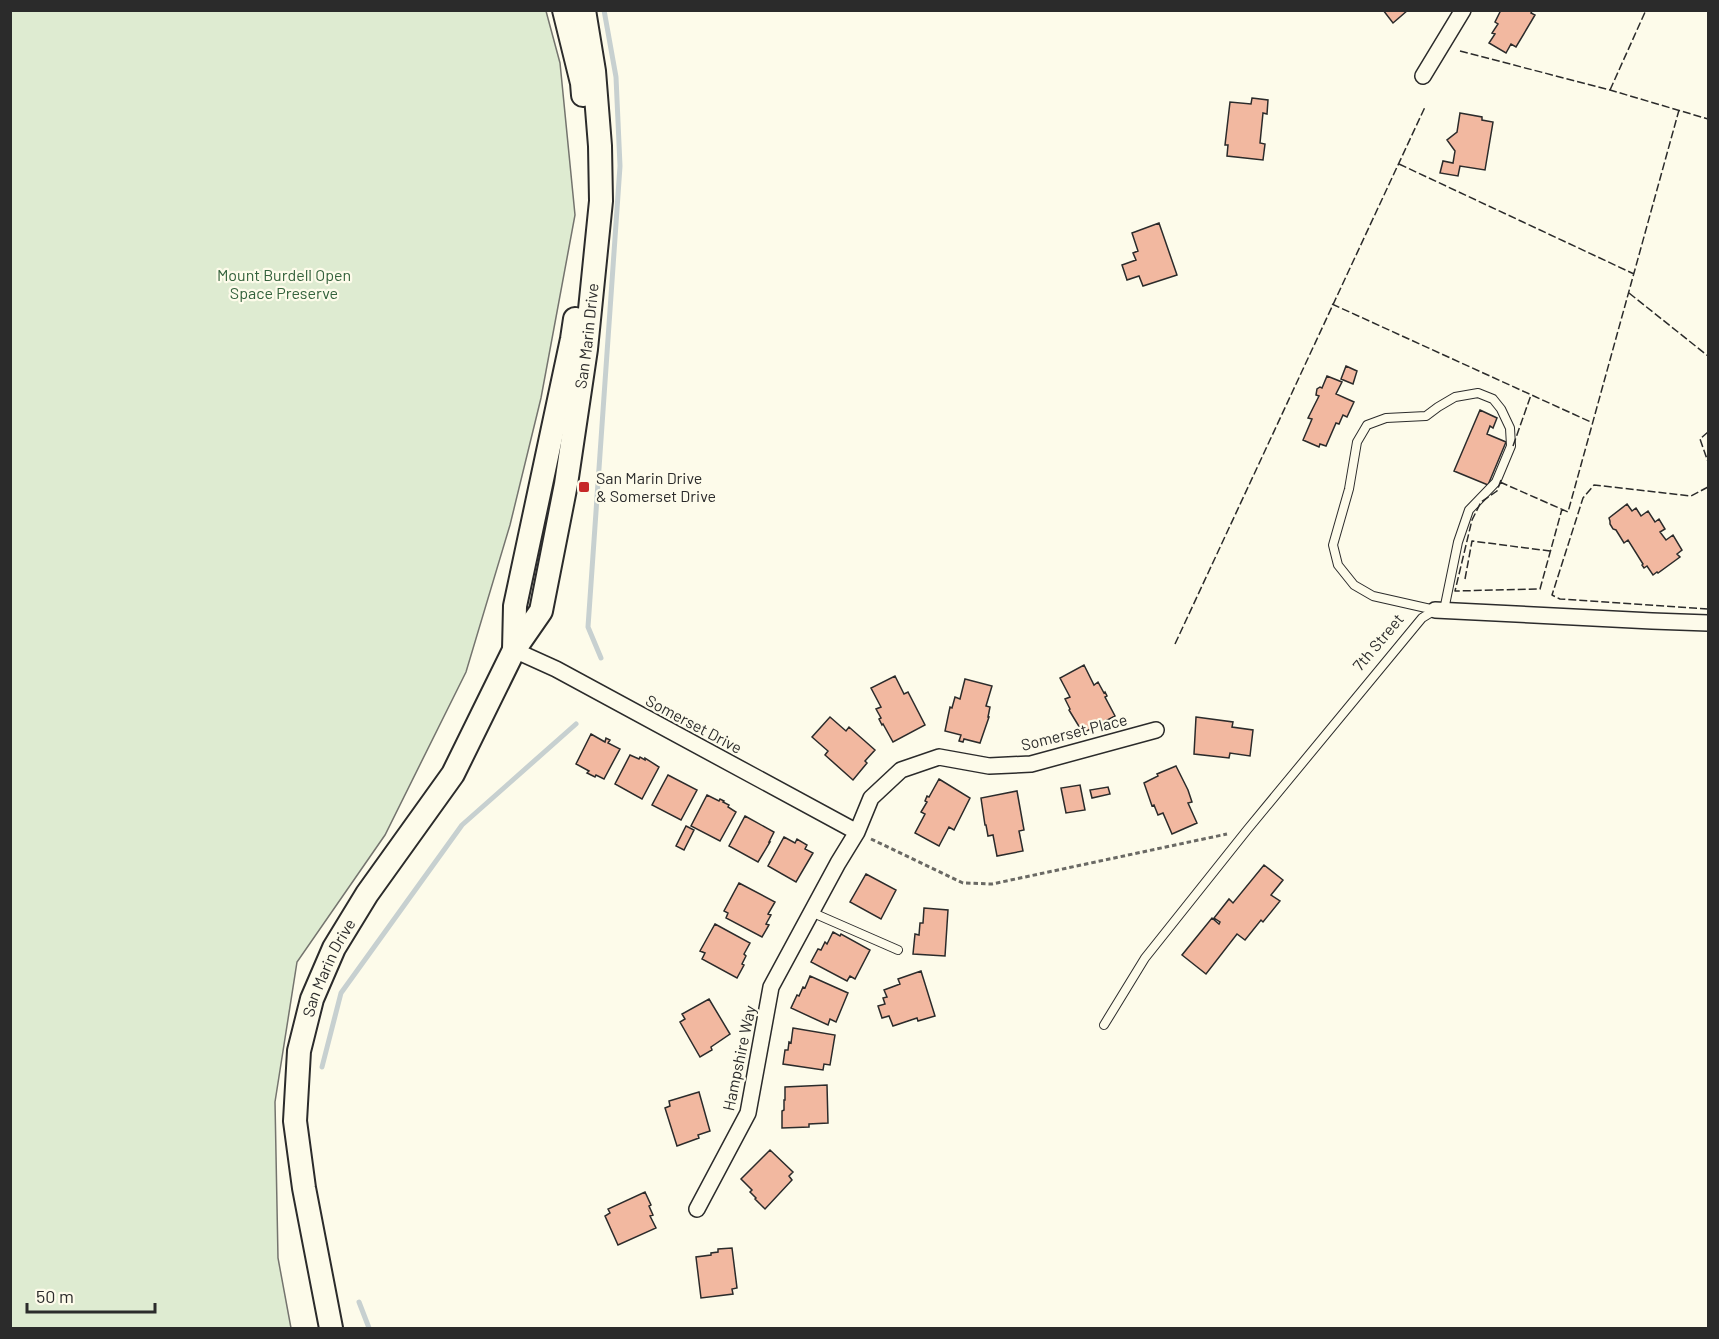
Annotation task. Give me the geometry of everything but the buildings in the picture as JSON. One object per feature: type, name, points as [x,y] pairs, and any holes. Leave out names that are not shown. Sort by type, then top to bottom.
[{"type":"main road","name":"San Marin Drive","points":[[514,650],[515,606],[572,339],[584,246],[587,154],[582,83],[564,10]]},
{"type":"main road","name":"San Marin Drive","points":[[331,1329],[304,1188],[295,1121],[299,1051],[312,999],[334,948],[367,894],[453,774],[514,650],[541,611],[566,484],[586,349],[601,201],[594,71],[584,10]]},
{"type":"street","points":[[1423,76],[1463,10]]},
{"type":"street","points":[[1440,610],[1708,623]]},
{"type":"street","name":"Somerset Drive","points":[[514,650],[566,675],[857,832]]},
{"type":"street","name":"Somerset Place","points":[[857,832],[871,798],[901,770],[939,757],[989,766],[1031,764],[1156,730]]},
{"type":"street","name":"Hampshire Way","points":[[697,1209],[748,1113],[771,987],[857,832]]},
{"type":"lane","points":[[1478,393],[1493,399],[1501,409],[1510,428],[1511,446],[1496,482],[1469,510],[1440,610],[1373,596],[1354,585],[1338,565],[1333,545],[1349,489],[1357,442],[1367,425],[1386,418],[1426,416],[1455,398],[1478,393]]},
{"type":"lane","name":"7th Street","points":[[1104,1025],[1145,958],[1247,830],[1422,618],[1440,610]]},
{"type":"lane","points":[[811,912],[898,950]]},
{"type":"path","points":[[857,832],[963,883],[992,884],[1247,830]]},
{"type":"green space","name":"Mount Burdell Open Space Preserve","points":[[10,11],[546,11],[560,63],[575,215],[541,398],[510,525],[466,672],[385,835],[297,962],[275,1102],[278,1258],[291,1328],[11,1328]]},
{"type":"waterway","points":[[601,658],[588,627],[620,166],[616,77],[604,10]]},
{"type":"waterway","points":[[322,1067],[341,993],[462,825],[576,724]]},
{"type":"waterway","points":[[359,1302],[369,1328]]},
{"type":"fence","points":[[1610,90],[1646,10]]},
{"type":"fence","points":[[1460,51],[1610,90],[1708,119]]},
{"type":"fence","points":[[1175,644],[1425,107]]},
{"type":"fence","points":[[1500,482],[1568,512],[1679,110]]},
{"type":"fence","points":[[1399,164],[1634,274]]},
{"type":"fence","points":[[1629,293],[1708,356]]},
{"type":"fence","points":[[1332,304],[1593,423]]},
{"type":"fence","points":[[1513,446],[1531,395]]},
{"type":"fence","points":[[1708,432],[1700,439],[1708,462]]},
{"type":"fence","points":[[1501,480],[1497,491],[1481,502],[1472,520],[1455,591],[1540,589],[1562,509]]},
{"type":"fence","points":[[1708,487],[1691,496],[1594,485],[1583,498],[1552,595],[1560,599],[1708,609]]},
{"type":"fence","points":[[1465,579],[1472,541],[1550,551]]},
{"type":"place","name":"San Marin Drive & Somerset Drive","points":[[584,487]]}]
